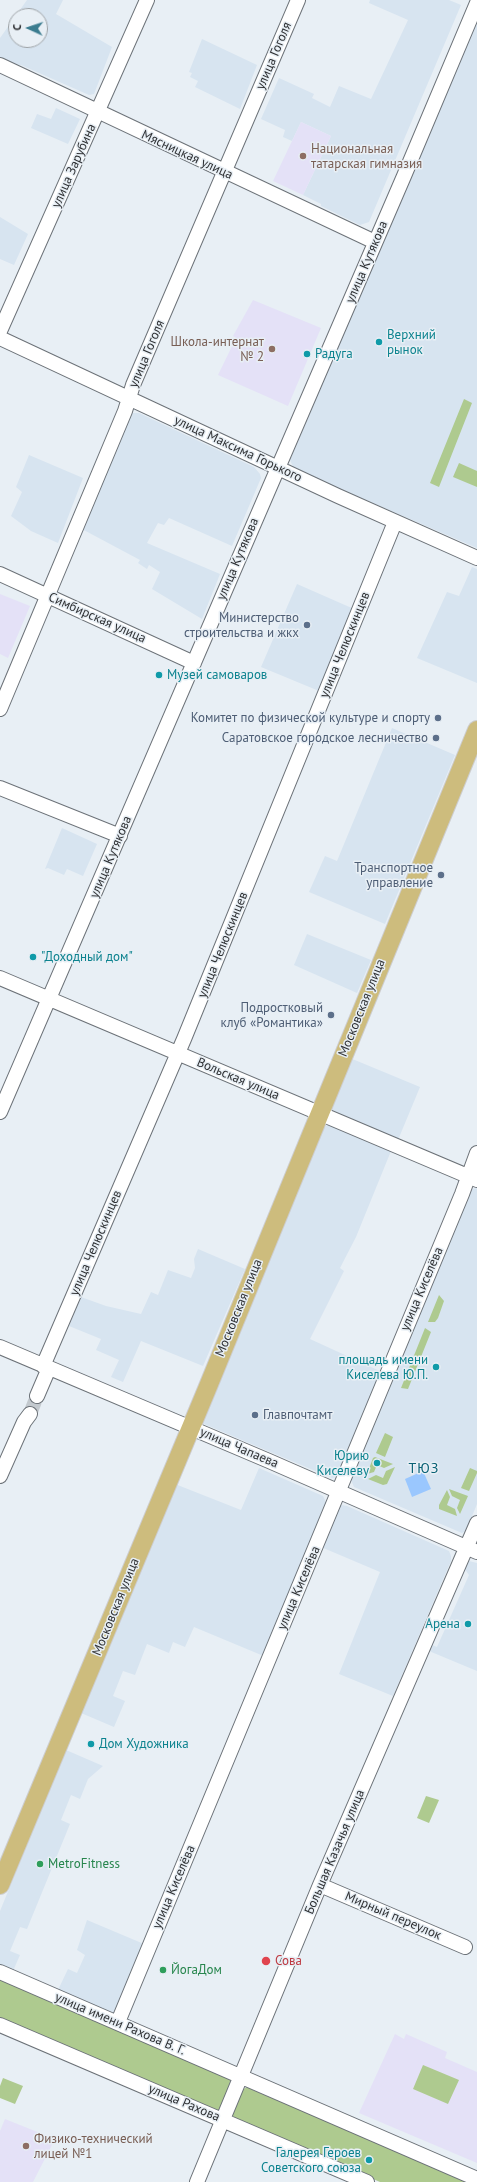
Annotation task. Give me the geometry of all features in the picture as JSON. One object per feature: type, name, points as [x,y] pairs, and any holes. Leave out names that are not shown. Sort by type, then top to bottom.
[{"type":"main road","name":"Московская улица","points":[[0,1885],[477,730]]},
{"type":"street","name":"улица Зарубина","points":[[0,331],[147,0]]},
{"type":"street","name":"улица Гоголя","points":[[0,709],[129,398],[298,0]]},
{"type":"street","name":"улица Кутякова","points":[[0,1112],[477,5]]},
{"type":"street","name":"Мясницкая улица","points":[[0,65],[98,113],[376,242]]},
{"type":"street","name":"улица Максима Горького","points":[[0,338],[395,522],[477,558]]},
{"type":"street","name":"улица Челюскинцев","points":[[37,1396],[46,1367],[178,1054],[395,522]]},
{"type":"street","name":"Симбирская улица","points":[[0,574],[194,663]]},
{"type":"street","points":[[0,788],[120,836]]},
{"type":"street","name":"Вольская улица","points":[[0,978],[473,1178]]},
{"type":"street","name":"улица Киселёва","points":[[118,2022],[338,1491],[473,1178],[477,1153]]},
{"type":"street","name":"улица Чапаева","points":[[0,1347],[338,1491],[472,1550]]},
{"type":"street","points":[[0,1476],[24,1422],[30,1414]]},
{"type":"street","name":"Большая Казачья улица","points":[[197,2182],[320,1885],[472,1550],[477,1523]]},
{"type":"street","name":"Мирный переулок","points":[[320,1885],[465,1948]]},
{"type":"street","name":"улица имени Рахова В. Г.","points":[[0,1972],[118,2022],[240,2077]]},
{"type":"street","name":"улица Рахова","points":[[0,2025],[367,2182]]},
{"type":"street","points":[[240,2077],[477,2179]]},
{"type":"shaded area","points":[[27,0],[63,0],[56,14],[112,47],[94,94],[89,95],[21,65],[8,64],[0,58],[0,38],[8,27],[8,48],[48,48],[48,8],[21,8]]},
{"type":"shaded area","points":[[370,0],[449,0],[461,5],[369,222],[360,225],[321,206],[321,204],[303,195],[331,136],[301,122],[292,141],[283,137],[285,130],[261,119],[279,78],[314,94],[312,98],[330,107],[339,86],[371,99],[408,20],[369,3]]},
{"type":"shaded area","points":[[477,19],[477,548],[294,469],[290,460]]},
{"type":"shaded area","points":[[202,39],[257,65],[240,109],[195,87],[198,81],[190,77],[192,73],[189,72]]},
{"type":"shaded area","points":[[56,108],[80,119],[68,144],[31,128],[37,114],[51,119]]},
{"type":"shaded area","name":"Национальная татарская гимназия","points":[[301,122],[331,136],[303,195],[273,181]]},
{"type":"shaded area","points":[[0,217],[28,234],[14,265],[0,259]]},
{"type":"shaded area","name":"Школа-интернат № 2","points":[[253,300],[321,328],[288,406],[218,375],[236,338],[233,336]]},
{"type":"shaded area","points":[[139,413],[254,467],[260,474],[261,478],[232,546],[169,518],[164,525],[158,523],[147,543],[220,574],[202,619],[152,589],[160,572],[149,565],[147,569],[138,563],[140,560],[80,528],[129,415]]},
{"type":"shaded area","points":[[29,455],[83,478],[58,543],[31,531],[11,516],[22,492],[16,487]]},
{"type":"shaded area","points":[[472,567],[477,569],[477,683],[417,658],[447,592],[459,596]]},
{"type":"shaded area","points":[[297,584],[354,609],[319,691],[261,667]]},
{"type":"shaded area","points":[[0,594],[30,606],[8,658],[0,654]]},
{"type":"shaded area","points":[[392,728],[455,755],[385,924],[309,892],[325,856],[337,861]]},
{"type":"shaded area","points":[[62,828],[97,844],[83,876],[67,869],[64,875],[48,868],[45,869]]},
{"type":"shaded area","points":[[307,934],[371,960],[357,993],[294,965]]},
{"type":"shaded area","points":[[350,1058],[420,1087],[398,1140],[331,1110],[331,1105]]},
{"type":"shaded area","points":[[330,1125],[391,1151],[356,1237],[340,1268],[344,1271],[310,1339],[382,1372],[336,1477],[332,1478],[204,1424],[201,1421],[321,1131],[326,1126]]},
{"type":"shaded area","name":"площадь имени Киселева Ю.П.","points":[[477,1188],[477,1504],[466,1531],[462,1533],[354,1487],[351,1480],[468,1194],[472,1189]]},
{"type":"shaded area","points":[[198,1249],[245,1269],[203,1366],[141,1341],[123,1382],[111,1377],[119,1360],[96,1350],[101,1339],[69,1326],[81,1297],[106,1306],[141,1314],[151,1292],[158,1295],[168,1270],[191,1278],[195,1268],[194,1259]]},
{"type":"shaded area","points":[[259,1468],[323,1496],[326,1502],[326,1508],[266,1657],[194,1627],[185,1647],[173,1642],[169,1653],[147,1644],[135,1675],[123,1671],[113,1696],[125,1701],[114,1727],[81,1713],[175,1484],[241,1510]]},
{"type":"shaded area","points":[[341,1505],[347,1506],[449,1551],[451,1556],[451,1561],[393,1696],[339,1674],[380,1572],[321,1547],[336,1511]]},
{"type":"shaded area","points":[[469,1561],[477,1563],[477,1671],[429,1651],[432,1645],[437,1647],[469,1575],[464,1568]]},
{"type":"shaded area","points":[[66,1750],[103,1766],[88,1779],[80,1799],[71,1795],[61,1820],[70,1824],[27,1929],[20,1927],[10,1951],[20,1955],[13,1971],[0,1966],[0,1911]]},
{"type":"shaded area","points":[[87,1920],[144,1944],[118,2007],[113,2012],[107,2011],[58,1990],[68,1969],[77,1973],[85,1955],[77,1950]]},
{"type":"shaded area","points":[[395,2034],[404,2039],[406,2034],[447,2052],[445,2058],[477,2072],[477,2163],[359,2113]]},
{"type":"shaded area","name":"Физико-технический лицей №1","points":[[5,2119],[55,2139],[33,2182],[0,2182],[0,2131]]},
{"type":"green space","points":[[464,399],[472,403],[439,487],[430,483]]},
{"type":"green space","points":[[459,463],[477,471],[477,487],[453,477]]},
{"type":"green space","points":[[439,1295],[444,1301],[438,1318],[435,1322],[428,1322]]},
{"type":"green space","points":[[425,1328],[431,1332],[408,1389],[401,1388]]},
{"type":"green space","points":[[385,1433],[393,1437],[385,1457],[376,1453]]},
{"type":"green space","points":[[375,1457],[393,1464],[384,1468],[377,1465],[374,1472],[367,1474],[373,1458]]},
{"type":"green space","points":[[395,1467],[387,1484],[383,1485],[368,1479],[376,1475],[383,1478],[386,1471]]},
{"type":"green space","points":[[470,1468],[477,1471],[477,1473],[469,1491],[461,1488]]},
{"type":"green space","points":[[449,1489],[468,1496],[460,1514],[457,1508],[460,1500],[452,1496]]},
{"type":"green space","points":[[447,1490],[450,1497],[447,1505],[455,1509],[457,1516],[439,1509],[439,1505]]},
{"type":"green space","points":[[426,1796],[439,1800],[429,1823],[417,1818]]},
{"type":"green space","points":[[0,1979],[231,2079],[221,2109],[218,2111],[0,2021]]},
{"type":"green space","points":[[423,2065],[459,2080],[448,2104],[413,2089]]},
{"type":"green space","points":[[3,2078],[23,2086],[15,2104],[0,2098],[0,2086]]},
{"type":"green space","points":[[247,2087],[469,2182],[380,2182],[234,2118],[232,2113],[242,2090]]},
{"type":"water","points":[[423,1471],[431,1489],[412,1497],[405,1479]]},
{"type":"tunnel","points":[[30,1414],[37,1396]]},
{"type":"place","name":"Национальная татарская гимназия","points":[[303,156]]},
{"type":"place","name":"Верхний рынок","points":[[379,342]]},
{"type":"place","name":"Школа-интернат № 2","points":[[272,349]]},
{"type":"place","name":"Радуга","points":[[307,354]]},
{"type":"place","name":"Министерство строительства и жкх","points":[[307,625]]},
{"type":"place","name":"Музей самоваров","points":[[159,675]]},
{"type":"place","name":"Комитет по физической культуре и спорту","points":[[438,718]]},
{"type":"place","name":"Саратовское городское лесничество","points":[[436,738]]},
{"type":"place","name":"Транспортное управление","points":[[441,875]]},
{"type":"place","name":"\"Доходный дом\"","points":[[33,957]]},
{"type":"place","name":"Подростковый клуб «Романтика»","points":[[331,1015]]},
{"type":"place","name":"площадь имени Киселева Ю.П.","points":[[436,1367]]},
{"type":"place","name":"Главпочтамт","points":[[255,1415]]},
{"type":"place","name":"Юрию Киселеву","points":[[377,1463]]},
{"type":"place","name":"Арена","points":[[468,1624]]},
{"type":"place","name":"Дом Художника","points":[[91,1744]]},
{"type":"place","name":"MetroFitness","points":[[40,1864]]},
{"type":"place","name":"Сова","points":[[266,1961]]},
{"type":"place","name":"ЙогаДом","points":[[163,1970]]},
{"type":"place","name":"Физико-технический лицей №1","points":[[26,2146]]},
{"type":"place","name":"Галерея Героев Советского союза","points":[[369,2160]]},
{"type":"district","name":"ТЮЗ","points":[[424,1469]]}]
